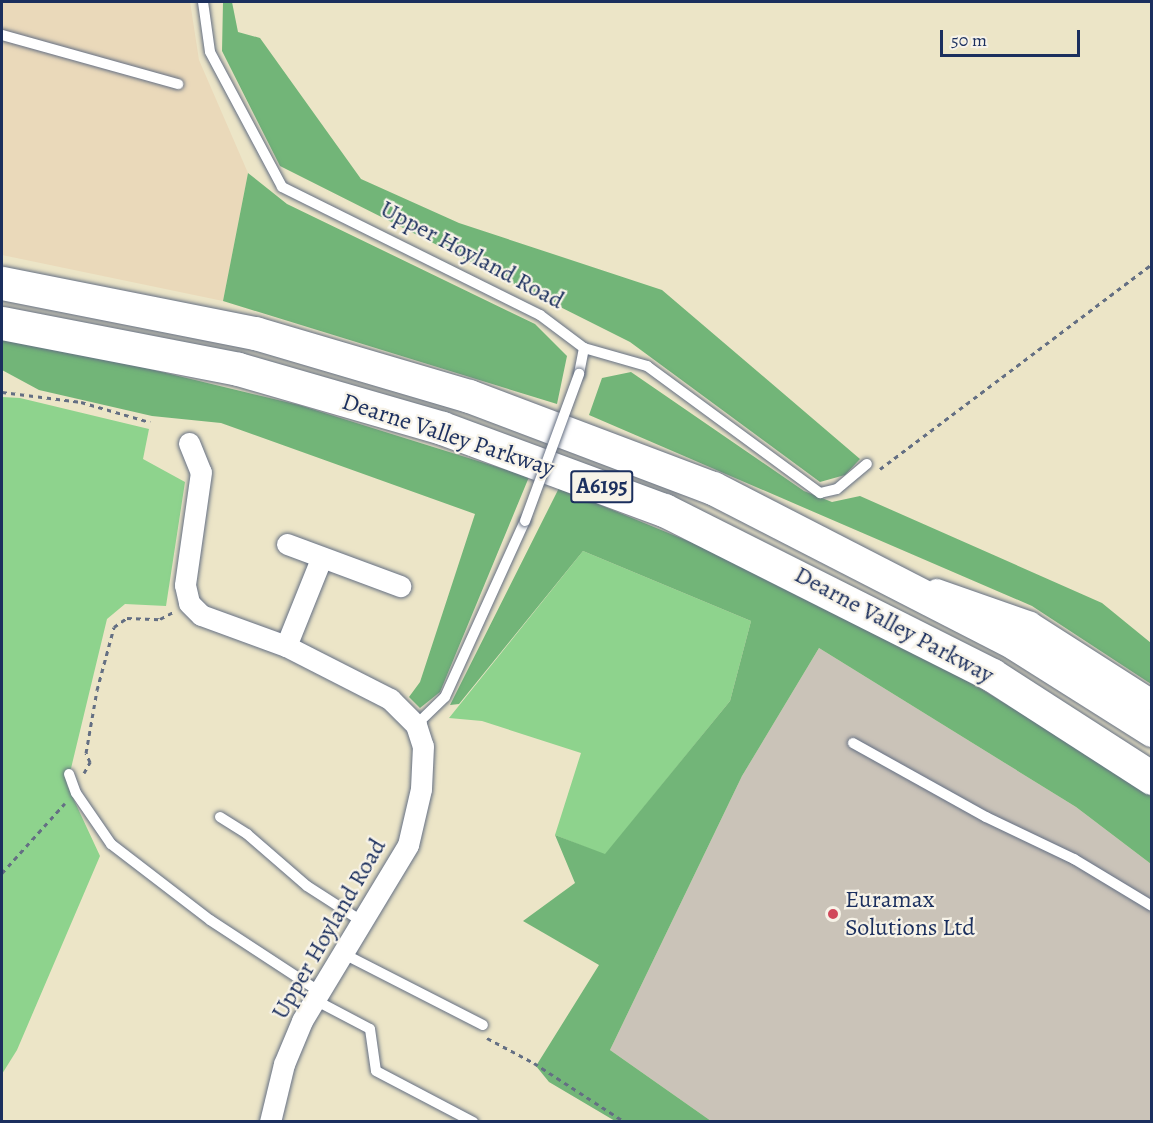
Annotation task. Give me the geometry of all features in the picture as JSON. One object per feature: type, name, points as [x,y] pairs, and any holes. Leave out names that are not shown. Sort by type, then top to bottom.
[{"type":"highway","name":"Dearne Valley Parkway","points":[[2,283],[255,333],[469,396],[713,488],[860,561],[1016,644],[1152,730]]},
{"type":"highway","name":"Dearne Valley Parkway","points":[[2,323],[238,369],[442,428],[664,510],[992,675],[1152,778]]},
{"type":"street","points":[[189,443],[201,472],[185,585],[189,603],[201,615],[286,646],[390,699],[416,725]]},
{"type":"street","points":[[287,544],[321,559],[400,586]]},
{"type":"street","points":[[286,646],[321,559]]},
{"type":"street","points":[[860,561],[1030,622],[1152,700]]},
{"type":"street","name":"Upper Hoyland Road","points":[[270,1122],[284,1064],[318,996],[408,845],[421,789],[423,746],[416,725]]},
{"type":"lane","name":"Upper Hoyland Road","points":[[203,2],[210,52],[282,187],[540,315],[584,348]]},
{"type":"lane","points":[[2,35],[178,84]]},
{"type":"lane","points":[[416,725],[445,697],[525,521],[579,375],[584,348],[647,366],[820,493],[837,489],[867,464]]},
{"type":"lane","points":[[853,743],[986,817],[1074,859],[1152,906]]},
{"type":"lane","points":[[69,774],[76,793],[111,844],[210,920],[318,996],[370,1029],[376,1071],[473,1122]]},
{"type":"lane","points":[[220,817],[247,834],[307,886],[363,922]]},
{"type":"lane","points":[[344,954],[483,1025]]},
{"type":"path","points":[[856,474],[875,472],[1152,264]]},
{"type":"path","points":[[2,392],[81,402],[150,422]]},
{"type":"path","points":[[2,873],[47,819],[76,793],[90,762],[86,753],[97,690],[114,627],[127,618],[160,619],[189,603]]},
{"type":"shaded area","points":[[2,2],[190,2],[199,60],[248,173],[223,301],[2,255]]},
{"type":"shaded area","points":[[819,648],[1076,807],[1151,864],[1151,1121],[711,1121],[610,1050],[742,776]]},
{"type":"green space","points":[[223,2],[232,2],[238,32],[260,38],[361,179],[459,223],[662,290],[860,459],[845,475],[820,482],[630,342],[280,166],[222,51]]},
{"type":"green space","points":[[248,173],[287,204],[535,324],[567,356],[557,404],[223,301]]},
{"type":"green space","points":[[2,339],[100,357],[299,405],[529,477],[440,692],[420,708],[409,697],[420,682],[475,514],[221,423],[152,416],[39,390],[2,370]]},
{"type":"green space","points":[[631,372],[804,491],[832,502],[860,496],[1102,603],[1151,643],[1151,684],[1032,606],[589,415],[602,378]]},
{"type":"green space","points":[[2,397],[20,398],[149,429],[143,459],[185,482],[166,606],[125,604],[107,619],[67,785],[100,856],[17,1050],[2,1074]]},
{"type":"green space","points":[[559,488],[788,582],[983,690],[1150,793],[1151,864],[1076,807],[819,648],[742,776],[610,1050],[711,1121],[615,1121],[549,1082],[536,1066],[599,965],[523,921],[575,883],[555,835],[605,854],[730,701],[751,621],[583,551],[459,704],[450,705]]},
{"type":"green space","points":[[583,551],[751,621],[730,701],[605,855],[555,835],[581,753],[482,721],[449,718]]},
{"type":"place","name":"Euramax Solutions Ltd","points":[[833,914]]}]
